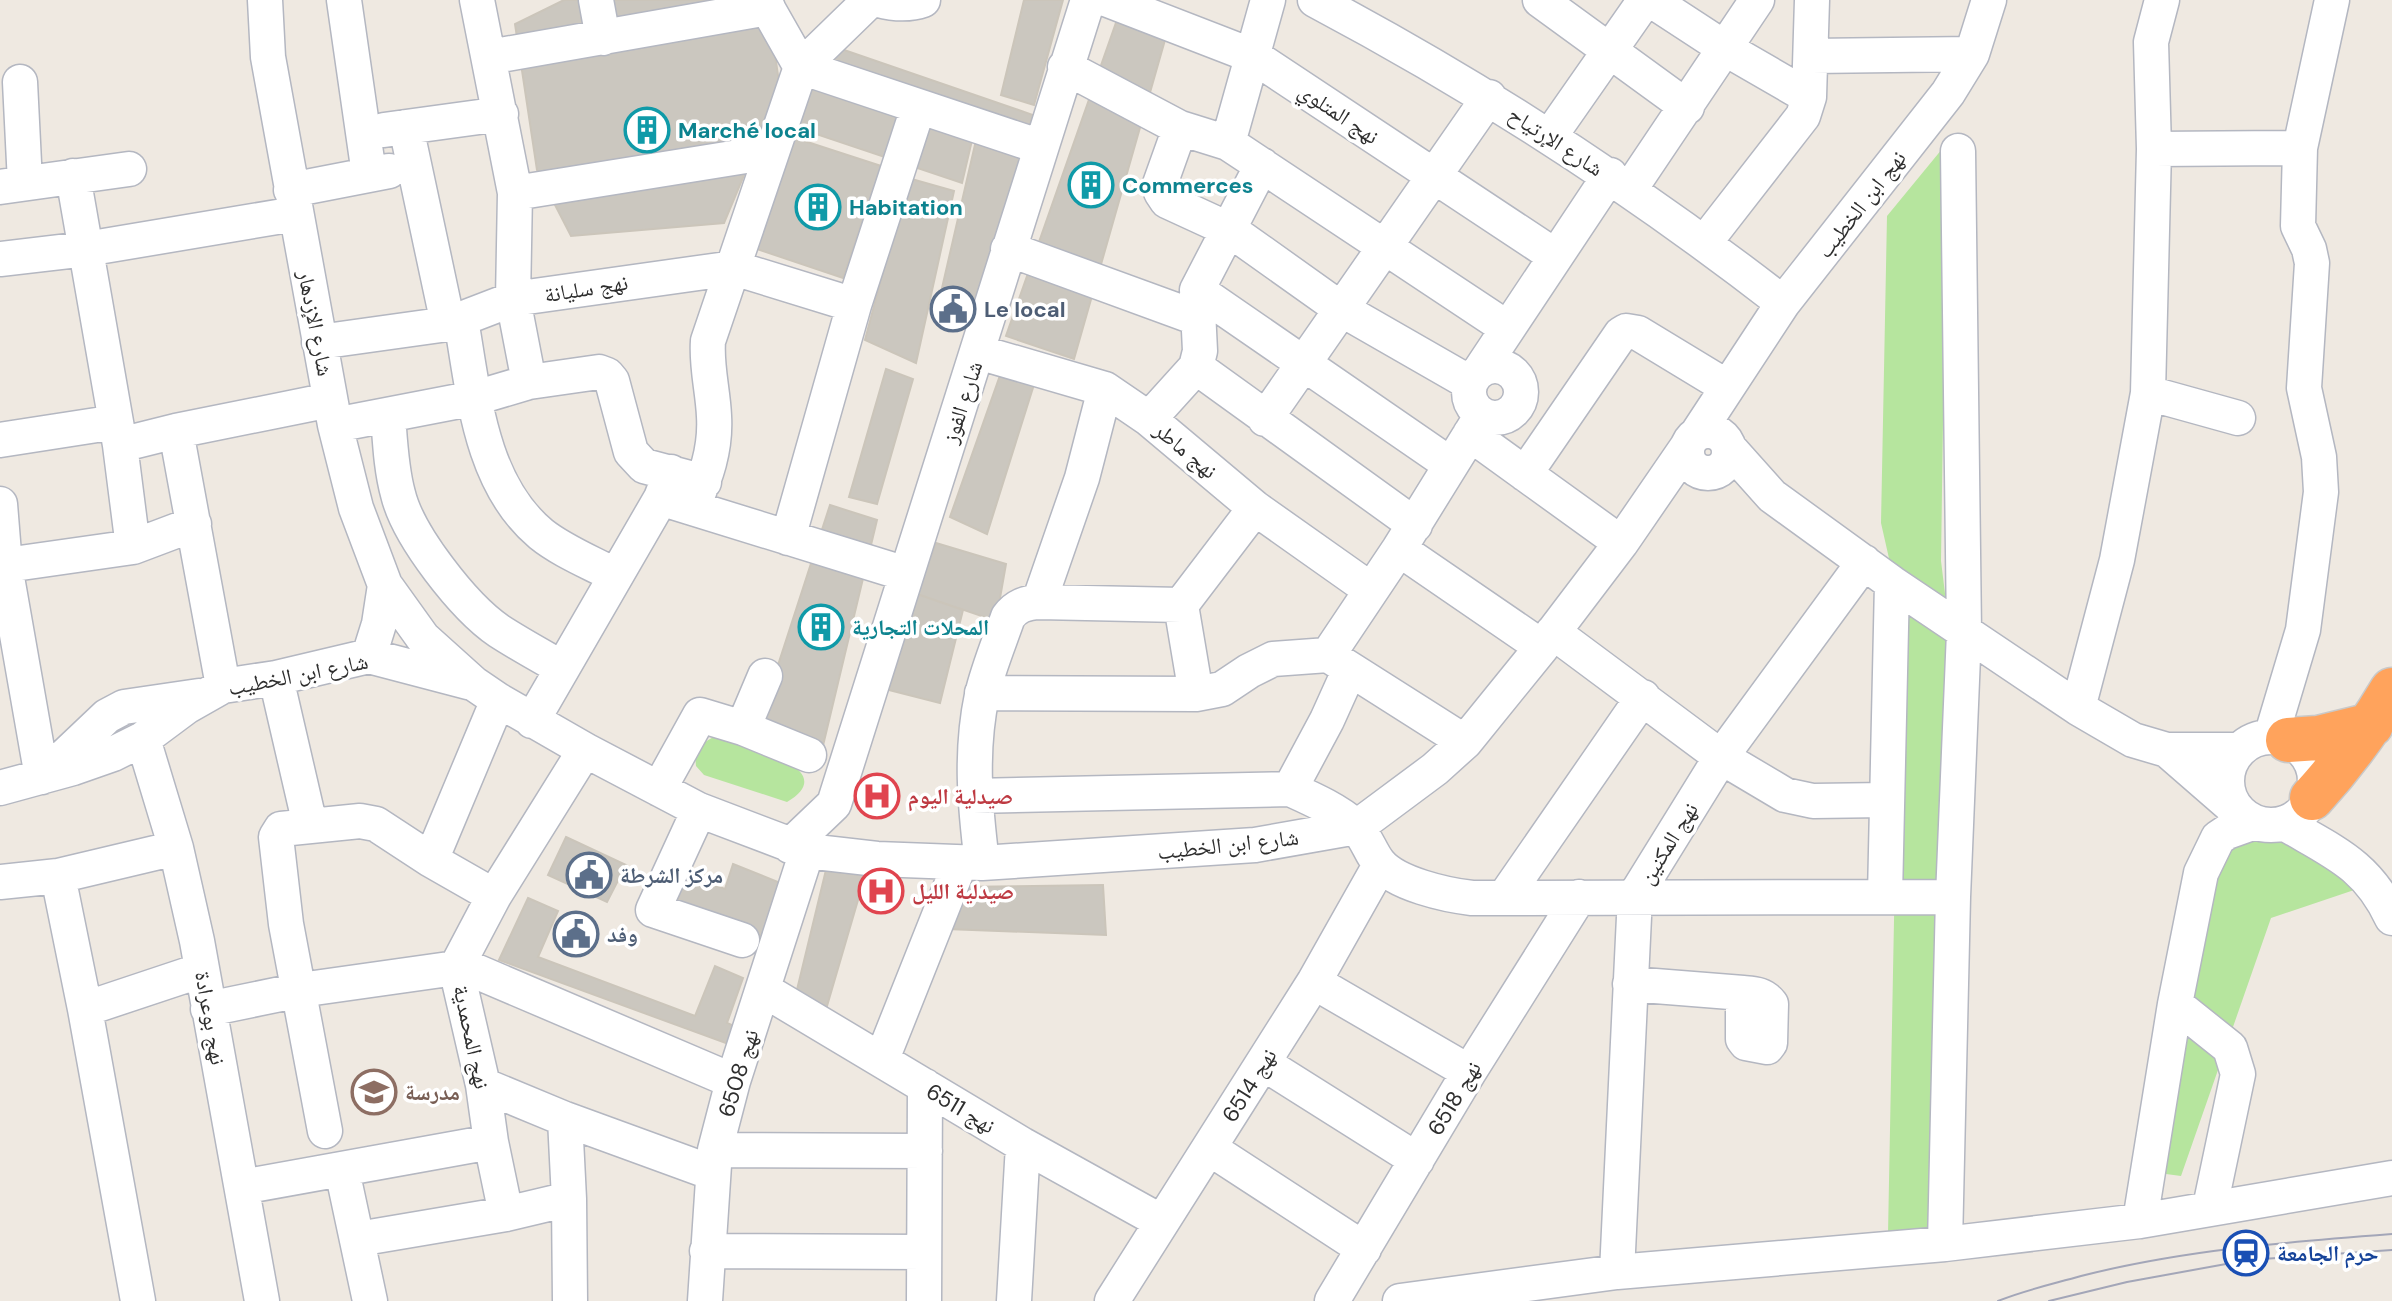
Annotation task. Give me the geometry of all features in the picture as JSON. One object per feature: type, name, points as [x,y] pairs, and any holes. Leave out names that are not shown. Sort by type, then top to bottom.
[{"type":"highway","points":[[2279,739],[2318,738],[2382,707]]},
{"type":"highway","points":[[2273,814],[2340,767],[2382,707]]},
{"type":"street","points":[[238,0],[268,57]]},
{"type":"street","points":[[265,0],[268,57]]},
{"type":"street","points":[[344,0],[369,174]]},
{"type":"street","points":[[477,0],[515,193],[513,299],[529,382]]},
{"type":"street","points":[[596,0],[603,38]]},
{"type":"street","points":[[532,721],[616,576],[714,449],[708,341],[770,152],[801,67],[870,0]]},
{"type":"street","points":[[879,0],[891,3],[923,0]]},
{"type":"street","name":"شارع الفوز","points":[[798,848],[834,804],[1088,0]]},
{"type":"street","name":"نهج المتلوي","points":[[1108,0],[1253,56],[1555,256]]},
{"type":"street","points":[[1228,143],[1268,0]]},
{"type":"street","name":"شارع الإرتياح","points":[[1315,0],[1489,97],[1550,136],[1705,242],[1783,303]]},
{"type":"street","points":[[1540,0],[1687,107]]},
{"type":"street","points":[[1550,136],[1648,0],[1809,97]]},
{"type":"street","points":[[1621,543],[1525,474],[1476,424],[1469,397],[1476,376],[1555,256],[1687,107],[1757,0]]},
{"type":"street","points":[[1705,242],[1799,122],[1809,97],[1812,10],[1780,0]]},
{"type":"street","name":"نهج ابن الخطيب","points":[[1657,491],[1709,453],[1722,394],[1783,303],[1948,93],[1972,54],[1989,0]]},
{"type":"street","points":[[2078,708],[2117,560],[2148,393],[2154,149],[2151,42],[2162,0]]},
{"type":"street","points":[[2279,739],[2303,630],[2321,492],[2319,457],[2304,388],[2312,263],[2298,226],[2300,148],[2332,0]]},
{"type":"street","points":[[489,57],[603,38],[766,4],[801,67],[1041,147]]},
{"type":"street","points":[[1812,56],[1972,54]]},
{"type":"street","name":"شارع الإزدهار","points":[[268,57],[332,412],[356,508],[385,585],[423,638]]},
{"type":"street","points":[[1065,67],[1180,128],[1228,143],[1507,328]]},
{"type":"street","points":[[20,82],[12,185],[129,169]]},
{"type":"street","points":[[1265,419],[1489,97]]},
{"type":"street","points":[[788,538],[854,305],[918,108]]},
{"type":"street","points":[[363,133],[501,114]]},
{"type":"street","points":[[406,127],[494,473],[516,506],[542,534],[616,576]]},
{"type":"street","points":[[1180,128],[1160,184],[1167,201],[1230,230],[1341,309],[1476,376],[1499,366],[1508,369],[1519,383],[1521,392],[1520,401],[1508,414],[1476,424],[1371,590],[1339,662],[1327,720],[1290,789]]},
{"type":"street","points":[[2154,149],[2300,148]]},
{"type":"street","points":[[1945,1244],[1953,897],[1964,632],[1958,151]]},
{"type":"street","points":[[515,193],[770,152]]},
{"type":"street","points":[[1149,419],[1196,367],[1200,351],[1197,304],[1262,165]]},
{"type":"street","points":[[0,259],[86,249],[293,202],[369,174],[414,167]]},
{"type":"street","points":[[73,176],[118,434],[133,547]]},
{"type":"street","points":[[1008,249],[1197,304],[1303,365],[1451,465]]},
{"type":"street","name":"نهج سليانة","points":[[319,342],[455,322],[513,299],[734,268],[854,305]]},
{"type":"street","points":[[1525,474],[1626,331],[1638,333],[1722,394]]},
{"type":"street","name":"نهج ماطر","points":[[978,352],[1105,389],[1149,419],[1255,508],[1371,590]]},
{"type":"street","points":[[1196,367],[1265,419],[1407,537],[1547,639],[1643,697],[1721,757],[1793,798],[1813,801],[1886,800]]},
{"type":"street","points":[[0,440],[176,431],[332,412],[388,415],[475,398],[529,382],[599,372],[612,381],[631,452],[644,466],[682,490],[788,538],[906,574]]},
{"type":"street","points":[[1039,602],[1082,478],[1105,389]]},
{"type":"street","points":[[2148,393],[2238,418]]},
{"type":"street","points":[[388,415],[398,497],[428,553],[482,618],[562,668]]},
{"type":"street","points":[[42,777],[107,716],[124,707],[214,691],[194,524],[176,431]]},
{"type":"street","points":[[1709,453],[1892,583],[2078,708],[2133,740],[2167,750],[2360,870],[2375,886],[2392,918]]},
{"type":"street","name":"شارع ابن الخطيب","points":[[423,638],[486,691],[532,721],[699,810],[798,848],[853,856],[971,863],[1255,845],[1357,827],[1425,777],[1465,742],[1621,543],[1657,491]]},
{"type":"street","points":[[0,504],[3,566],[42,777]]},
{"type":"street","points":[[1196,694],[1181,605],[1255,508]]},
{"type":"street","points":[[3,566],[133,547],[194,524]]},
{"type":"street","name":"نهج المكنين","points":[[1617,1272],[1635,896],[1721,757],[1864,562]]},
{"type":"street","points":[[1885,896],[1892,583]]},
{"type":"street","name":"شارع الإزدهار","points":[[369,656],[379,624],[385,585]]},
{"type":"street","points":[[882,1059],[971,863],[975,742],[982,693],[1008,617],[1024,603],[1181,605]]},
{"type":"street","name":"شارع ابن الخطيب","points":[[0,788],[113,754],[143,739],[214,691],[369,656],[486,691]]},
{"type":"street","points":[[982,693],[1196,694],[1222,689],[1273,659],[1339,662],[1465,742]]},
{"type":"street","points":[[743,728],[765,676]]},
{"type":"street","points":[[276,678],[310,825]]},
{"type":"street","points":[[431,860],[486,691]]},
{"type":"street","points":[[1504,898],[1643,697]]},
{"type":"street","points":[[659,789],[700,715],[743,728],[809,755]]},
{"type":"street","name":"نهج بوعرادة","points":[[143,739],[176,848],[202,970],[262,1301]]},
{"type":"street","points":[[2140,1221],[2175,1004],[2201,873],[2207,857],[2218,838],[2273,814],[2315,781],[2312,764],[2302,750],[2279,739],[2254,741],[2239,750],[2230,765],[2227,782],[2231,798],[2273,814]]},
{"type":"street","name":"نهج المحمدية","points":[[506,1214],[458,966],[494,896],[585,750]]},
{"type":"street","points":[[2167,750],[2239,750]]},
{"type":"street","points":[[973,796],[1290,789],[1357,827],[1380,865],[1405,880],[1453,896],[1953,897]]},
{"type":"street","points":[[834,804],[853,856]]},
{"type":"street","points":[[699,810],[653,910],[742,940]]},
{"type":"street","points":[[325,1131],[286,924],[276,837],[281,829],[368,821],[494,896]]},
{"type":"street","points":[[0,882],[58,876],[176,848]]},
{"type":"street","name":"نهج 6508","points":[[705,1301],[714,1161],[733,1081],[764,990],[798,848]]},
{"type":"street","name":"نهج 6514","points":[[1112,1301],[1314,982],[1380,865]]},
{"type":"street","points":[[58,876],[138,1301]]},
{"type":"street","name":"نهج 6518","points":[[1332,1301],[1469,1072],[1579,897]]},
{"type":"street","points":[[208,1009],[300,990],[458,966],[733,1081]]},
{"type":"street","points":[[85,1009],[202,970]]},
{"type":"street","points":[[1314,982],[1469,1072]]},
{"type":"street","points":[[1630,984],[1743,993]]},
{"type":"street","name":"نهج 6511","points":[[764,990],[1023,1145],[1160,1221]]},
{"type":"street","points":[[2175,1004],[2230,1048],[2237,1065],[2238,1074],[2210,1207]]},
{"type":"street","points":[[1263,1063],[1417,1160]]},
{"type":"street","points":[[483,1085],[565,1119],[714,1161],[925,1151]]},
{"type":"street","points":[[924,1301],[925,1086]]},
{"type":"street","points":[[565,1119],[570,1301]]},
{"type":"street","points":[[242,1187],[491,1142]]},
{"type":"street","points":[[1014,1301],[1023,1145]]},
{"type":"street","points":[[1209,1148],[1364,1249]]},
{"type":"street","points":[[342,1170],[370,1301]]},
{"type":"street","points":[[1400,1301],[1617,1272],[1945,1244],[2140,1221],[2392,1178]]},
{"type":"street","points":[[358,1239],[506,1214],[569,1199]]},
{"type":"street","points":[[707,1251],[924,1252]]},
{"type":"green space","points":[[1947,143],[1941,561],[1951,642],[1937,1232],[1888,1234],[1900,607],[1881,523],[1887,216]]},
{"type":"green space","points":[[715,736],[763,751],[796,768],[804,778],[802,789],[787,802],[704,775],[696,766],[695,754]]},
{"type":"green space","points":[[2263,827],[2366,886],[2271,918],[2181,1176],[2151,1172],[2198,869]]},
{"type":"building","name":"Marché local","points":[[564,0],[756,0],[770,20],[780,89],[724,223],[571,236],[537,170],[515,24]]},
{"type":"building","points":[[1024,0],[1063,0],[1034,105],[1001,95]]},
{"type":"building","name":"Commerces","points":[[1118,17],[1167,33],[1074,359],[1006,336]]},
{"type":"building","points":[[815,40],[1033,115],[1026,136],[806,64]]},
{"type":"building","points":[[813,86],[973,136],[962,183],[798,128]]},
{"type":"building","points":[[977,136],[1024,148],[977,299],[942,288]]},
{"type":"building","name":"Habitation","points":[[795,138],[881,166],[843,278],[754,248]]},
{"type":"building","name":"Habitation","points":[[908,178],[954,191],[916,363],[865,340]]},
{"type":"building","name":"Le local","points":[[939,291],[976,301],[969,323],[933,313]]},
{"type":"building","points":[[1003,367],[1037,375],[987,534],[950,517]]},
{"type":"building","points":[[886,369],[913,379],[877,504],[849,497]]},
{"type":"building","name":"المحلات التجارية","points":[[830,505],[877,520],[821,754],[756,733]]},
{"type":"building","points":[[936,543],[1006,564],[996,621],[917,594]]},
{"type":"building","points":[[917,594],[963,610],[940,703],[889,690]]},
{"type":"building","points":[[566,837],[626,865],[607,902],[548,875]]},
{"type":"building","points":[[733,864],[783,884],[766,937],[675,908],[686,875],[725,889]]},
{"type":"building","points":[[826,870],[865,876],[827,1006],[795,998]]},
{"type":"building","points":[[1103,885],[1106,935],[947,929],[954,887]]},
{"type":"building","points":[[528,898],[558,911],[538,957],[695,1016],[715,966],[743,978],[727,1023],[741,1029],[734,1046],[499,960]]},
{"type":"tram line","points":[[1998,1301],[2081,1276],[2197,1253],[2392,1234]]},
{"type":"tram line","points":[[2049,1301],[2127,1282],[2248,1260],[2392,1250]]},
{"type":"place","name":"Marché local","points":[[647,130]]},
{"type":"place","name":"Commerces","points":[[1091,185]]},
{"type":"place","name":"Habitation","points":[[818,207]]},
{"type":"place","name":"Le local","points":[[953,309]]},
{"type":"place","name":"المحلات التجارية","points":[[821,627]]},
{"type":"place","name":"صيدلية اليوم","points":[[877,796]]},
{"type":"place","name":"مركز الشرطة","points":[[589,875]]},
{"type":"place","name":"صيدلية الليل","points":[[881,891]]},
{"type":"place","name":"وفد","points":[[576,934]]},
{"type":"place","name":"مدرسة","points":[[374,1092]]},
{"type":"place","name":"حرم الجامعة","points":[[2246,1253]]}]
